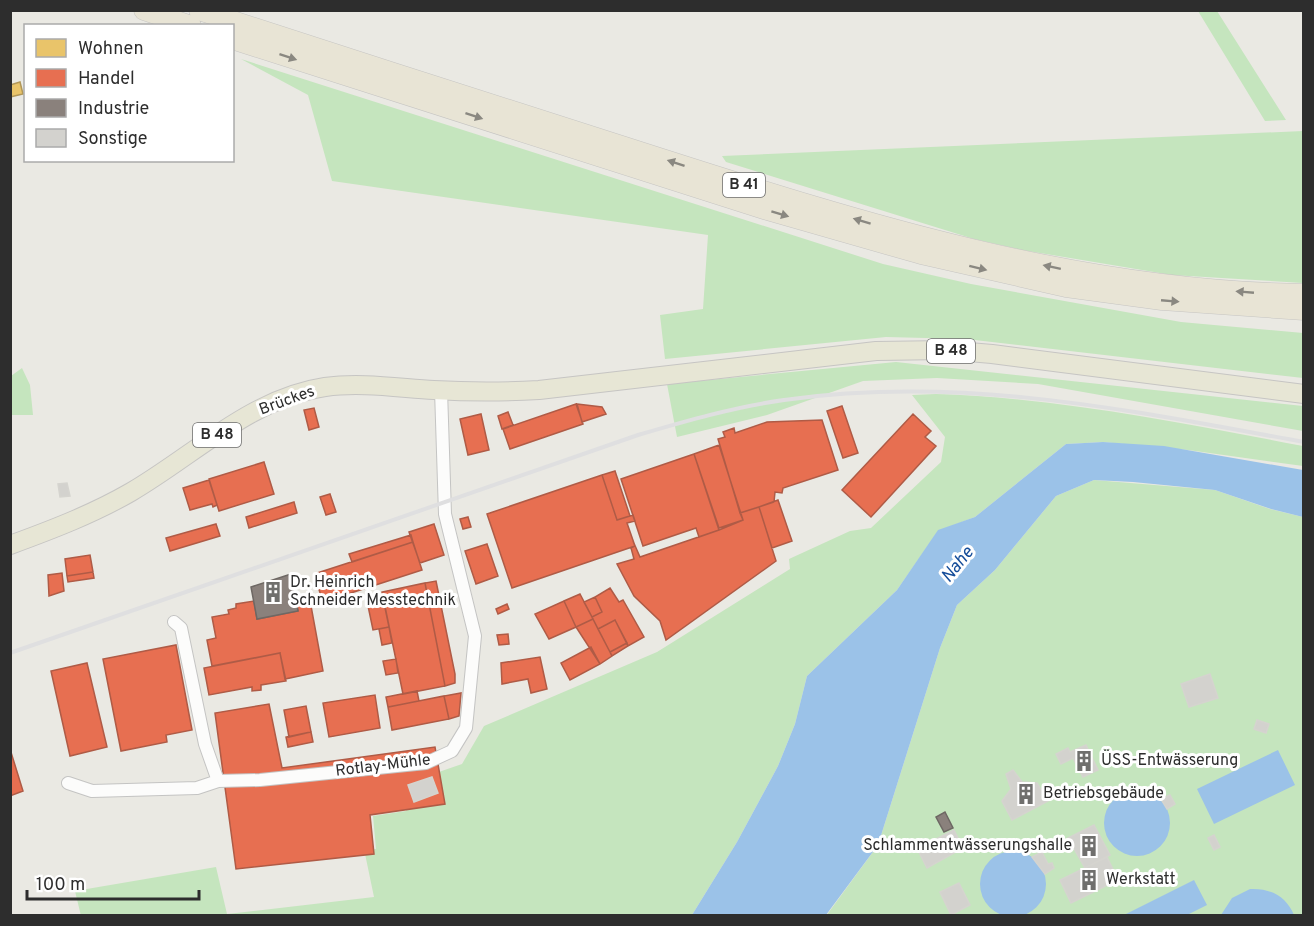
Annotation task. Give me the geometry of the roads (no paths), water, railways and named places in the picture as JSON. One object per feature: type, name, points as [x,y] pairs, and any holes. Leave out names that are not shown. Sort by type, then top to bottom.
[{"type":"highway","points":[[144,10],[185,24]]},
{"type":"highway","name":"B 41","points":[[199,10],[772,194],[914,236],[1069,271],[1150,283],[1261,293],[1304,294]]},
{"type":"highway","name":"B 41","points":[[234,40],[767,210],[921,254],[1066,286],[1162,300],[1304,310]]},
{"type":"main road","name":"Brückes","points":[[10,545],[46,532],[129,493],[232,426],[276,402],[325,387],[373,386],[517,391],[876,351],[946,350],[1304,394]]},
{"type":"street","name":"Rotlay-Mühle","points":[[68,783],[92,791],[197,788],[218,781],[260,780],[426,763],[452,751],[466,728],[475,636],[445,514],[441,390]]},
{"type":"street","points":[[174,622],[181,627],[205,744],[218,781]]},
{"type":"water","name":"Nahe","points":[[1103,442],[1164,446],[1303,470],[1303,517],[1215,490],[1133,482],[1094,480],[1056,496],[995,570],[957,605],[940,648],[878,845],[826,915],[692,915],[737,842],[778,766],[795,724],[807,676],[897,590],[938,530],[975,517],[1066,444]]},
{"type":"water","points":[[1278,750],[1295,785],[1214,824],[1197,789]]},
{"type":"water","points":[[1137,790],[1150,793],[1160,800],[1167,810],[1170,823],[1167,836],[1160,846],[1150,853],[1137,856],[1124,853],[1114,846],[1107,836],[1104,823],[1107,810],[1114,800],[1124,793]]},
{"type":"water","points":[[1013,851],[1026,854],[1036,861],[1043,871],[1046,884],[1043,897],[1036,907],[1026,914],[1013,917],[1000,914],[990,907],[983,897],[980,884],[983,871],[990,861],[1000,854]]},
{"type":"water","points":[[1194,880],[1207,905],[1187,915],[1124,915]]},
{"type":"water","points":[[1250,889],[1277,894],[1287,903],[1294,915],[1221,915],[1232,898]]},
{"type":"railway","points":[[10,653],[638,435],[710,415],[765,403],[851,393],[981,394],[1109,408],[1304,442]]},
{"type":"place","name":"Dr. Heinrich Schneider Messtechnik","points":[[273,592]]},
{"type":"place","name":"ÜSS-Entwässerung","points":[[1084,761]]},
{"type":"place","name":"Betriebsgebäude","points":[[1026,794]]},
{"type":"place","name":"Schlammentwässerungshalle","points":[[1089,846]]},
{"type":"place","name":"Werkstatt","points":[[1089,880]]}]
